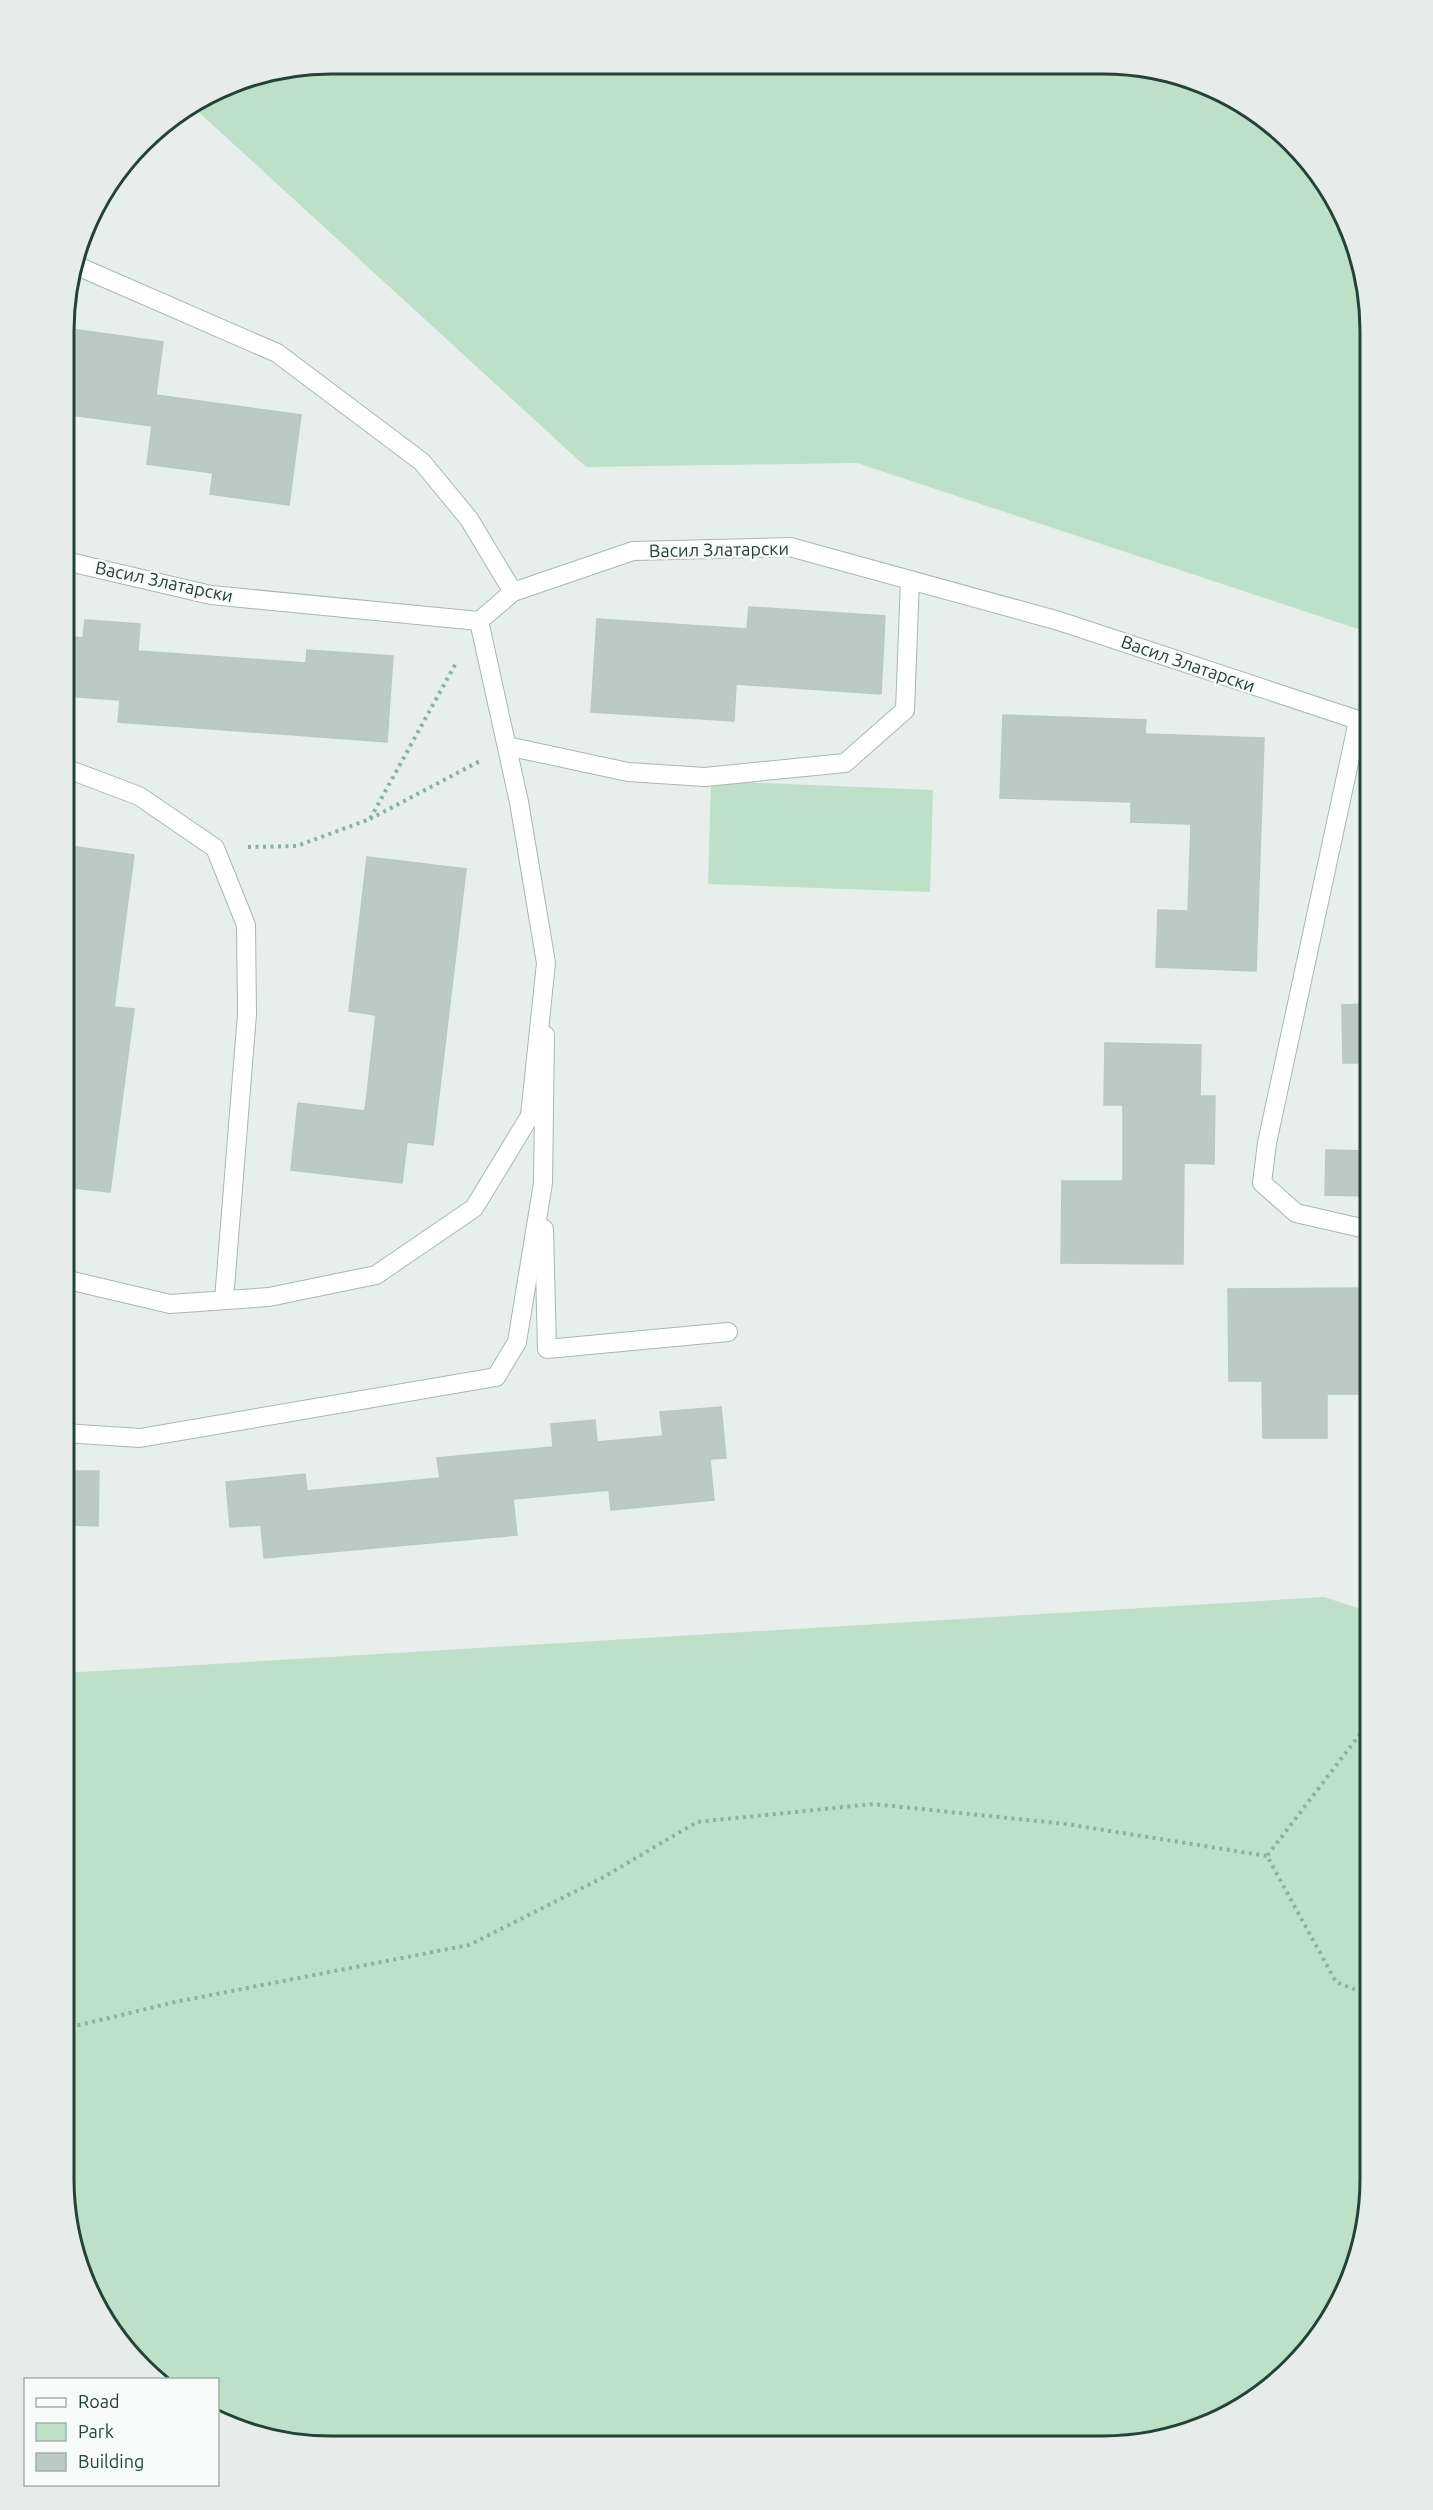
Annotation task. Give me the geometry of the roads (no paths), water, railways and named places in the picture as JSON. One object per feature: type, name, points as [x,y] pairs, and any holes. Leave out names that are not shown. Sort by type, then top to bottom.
[{"type":"street","points":[[81,268],[278,353],[422,462],[469,519],[513,592]]},
{"type":"street","name":"Васил Златарски","points":[[74,563],[211,595],[479,621],[513,592],[633,552],[790,547],[1059,621],[1360,722]]},
{"type":"street","points":[[507,746],[628,772],[705,777],[845,763],[905,710],[910,580]]},
{"type":"street","points":[[479,621],[519,801],[546,963],[543,1184],[547,1348],[728,1332]]},
{"type":"street","points":[[1360,740],[1270,1132],[1262,1184],[1296,1213],[1360,1228]]},
{"type":"street","points":[[74,771],[139,796],[215,848],[246,925],[247,1014],[224,1300]]},
{"type":"street","points":[[74,1282],[170,1304],[269,1297],[376,1275],[474,1208],[530,1116],[546,963]]},
{"type":"street","points":[[74,1434],[140,1438],[496,1377],[518,1342],[543,1184]]}]
